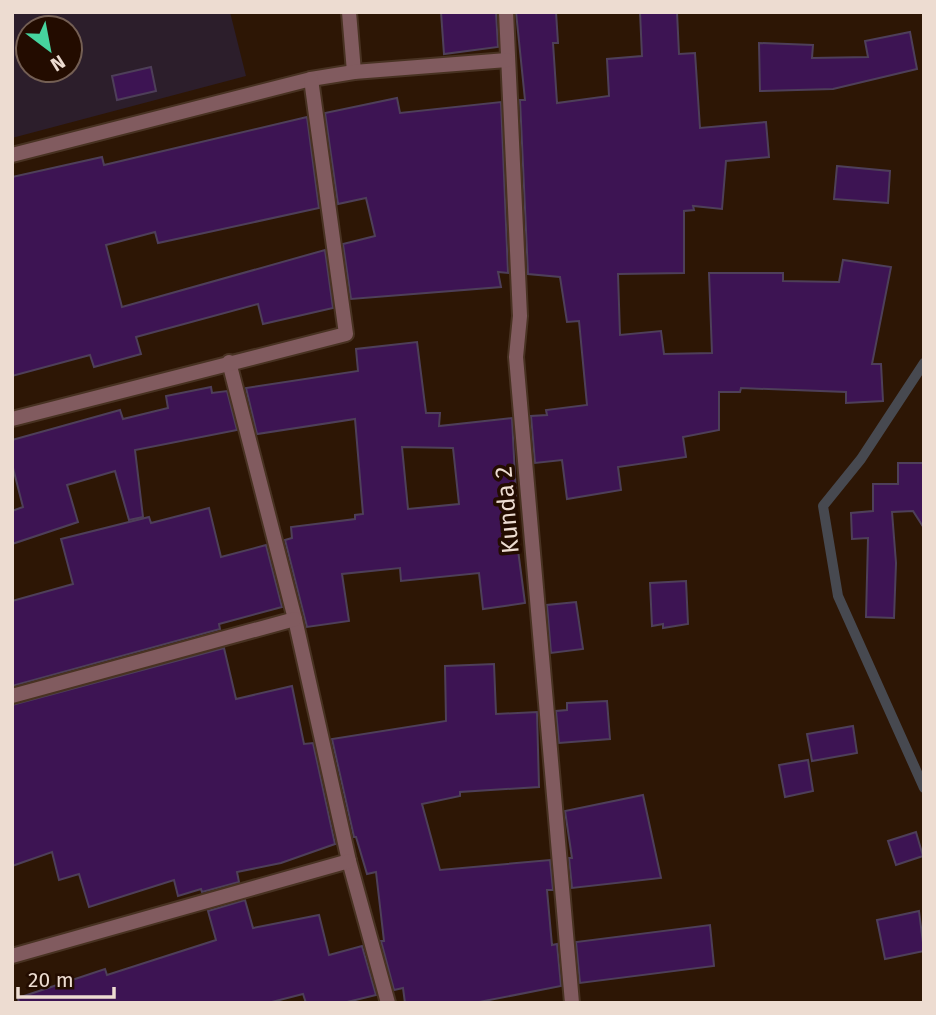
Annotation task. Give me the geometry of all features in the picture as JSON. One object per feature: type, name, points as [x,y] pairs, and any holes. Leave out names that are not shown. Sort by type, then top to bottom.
[{"type":"street","points":[[349,12],[354,72]]},
{"type":"street","name":"Kunda 2","points":[[506,12],[520,316],[516,357],[572,1003]]},
{"type":"street","points":[[12,155],[311,79],[354,72],[507,60]]},
{"type":"street","points":[[12,419],[346,334],[311,79]]},
{"type":"street","points":[[229,362],[295,619],[349,861],[388,1003]]},
{"type":"street","points":[[12,696],[295,619]]},
{"type":"street","points":[[12,956],[349,861]]},
{"type":"shaded area","points":[[12,12],[230,12],[246,76],[12,138]]},
{"type":"building","points":[[441,12],[496,12],[498,47],[444,54]]},
{"type":"building","points":[[516,12],[556,12],[558,43],[553,43],[557,103],[609,96],[607,59],[642,56],[640,12],[677,12],[679,54],[695,53],[700,128],[766,122],[769,157],[726,161],[722,209],[693,206],[694,210],[684,211],[684,273],[618,274],[620,335],[661,331],[664,354],[712,353],[709,273],[783,273],[783,281],[839,282],[843,260],[891,267],[872,364],[881,364],[883,401],[846,403],[846,392],[741,388],[740,392],[719,392],[719,430],[683,437],[686,457],[618,467],[621,490],[567,499],[562,460],[535,463],[531,416],[547,415],[546,410],[587,405],[579,321],[567,322],[560,277],[528,274],[520,100],[525,100]]},
{"type":"building","points":[[910,32],[917,69],[833,89],[760,91],[759,43],[813,45],[812,58],[868,57],[865,41]]},
{"type":"building","points":[[151,67],[156,91],[117,100],[112,76]]},
{"type":"building","points":[[397,98],[400,113],[501,102],[508,273],[498,272],[501,287],[351,299],[343,244],[375,236],[366,198],[338,204],[325,113]]},
{"type":"building","points":[[307,117],[319,208],[158,243],[155,232],[106,245],[122,307],[325,250],[333,308],[263,324],[258,304],[136,337],[141,354],[94,367],[90,355],[12,376],[12,177],[102,157],[104,165]]},
{"type":"building","points":[[837,166],[890,171],[888,203],[834,199]]},
{"type":"building","points":[[417,342],[426,413],[440,413],[439,426],[512,418],[516,496],[511,497],[525,603],[483,609],[479,573],[401,581],[400,568],[342,574],[349,621],[307,627],[285,540],[292,538],[291,527],[355,519],[355,515],[363,514],[355,419],[257,434],[246,388],[358,371],[356,349]],"holes":[[[402,447],[453,448],[459,504],[408,509]]]},
{"type":"building","points":[[211,387],[212,393],[227,391],[237,430],[135,450],[143,517],[129,520],[115,471],[67,485],[78,522],[12,544],[12,511],[23,507],[12,464],[12,440],[120,410],[123,419],[168,408],[166,396]]},
{"type":"building","points":[[898,463],[924,463],[924,528],[913,511],[892,512],[896,563],[894,618],[866,617],[868,538],[852,539],[851,513],[873,511],[873,484],[898,484]]},
{"type":"building","points":[[209,508],[221,557],[266,545],[282,607],[219,624],[220,629],[12,686],[12,601],[73,584],[61,539],[149,517],[151,523]]},
{"type":"building","points":[[686,581],[688,624],[663,628],[663,624],[652,626],[650,583]]},
{"type":"building","points":[[576,602],[583,649],[551,653],[547,605]]},
{"type":"building","points":[[224,648],[236,699],[292,686],[304,744],[313,743],[335,844],[281,863],[237,872],[239,882],[202,892],[201,889],[178,896],[174,880],[89,907],[79,874],[59,880],[52,852],[12,866],[12,705]]},
{"type":"building","points":[[494,664],[496,714],[537,712],[539,787],[460,792],[460,796],[422,804],[440,870],[550,860],[553,890],[547,890],[552,945],[557,944],[561,986],[474,1003],[405,1003],[403,988],[394,990],[381,941],[384,941],[376,872],[367,874],[354,837],[332,739],[446,721],[445,666]]},
{"type":"building","points":[[607,701],[610,739],[559,743],[556,711],[567,710],[567,703]]},
{"type":"building","points":[[853,726],[857,753],[812,761],[807,734]]},
{"type":"building","points":[[808,760],[813,791],[785,797],[779,765]]},
{"type":"building","points":[[643,795],[661,878],[572,888],[569,858],[572,858],[565,811]]},
{"type":"building","points":[[916,832],[923,856],[896,865],[888,841]]},
{"type":"building","points":[[245,900],[253,928],[319,915],[329,955],[362,946],[376,995],[343,1003],[306,1003],[303,994],[268,1003],[19,1003],[18,998],[105,969],[107,975],[216,940],[208,911]]},
{"type":"building","points":[[919,911],[924,951],[885,959],[877,920]]},
{"type":"building","points":[[710,925],[714,966],[580,983],[576,942]]},
{"type":"waterway","points":[[924,363],[861,459],[823,506],[838,596],[924,788]]}]
